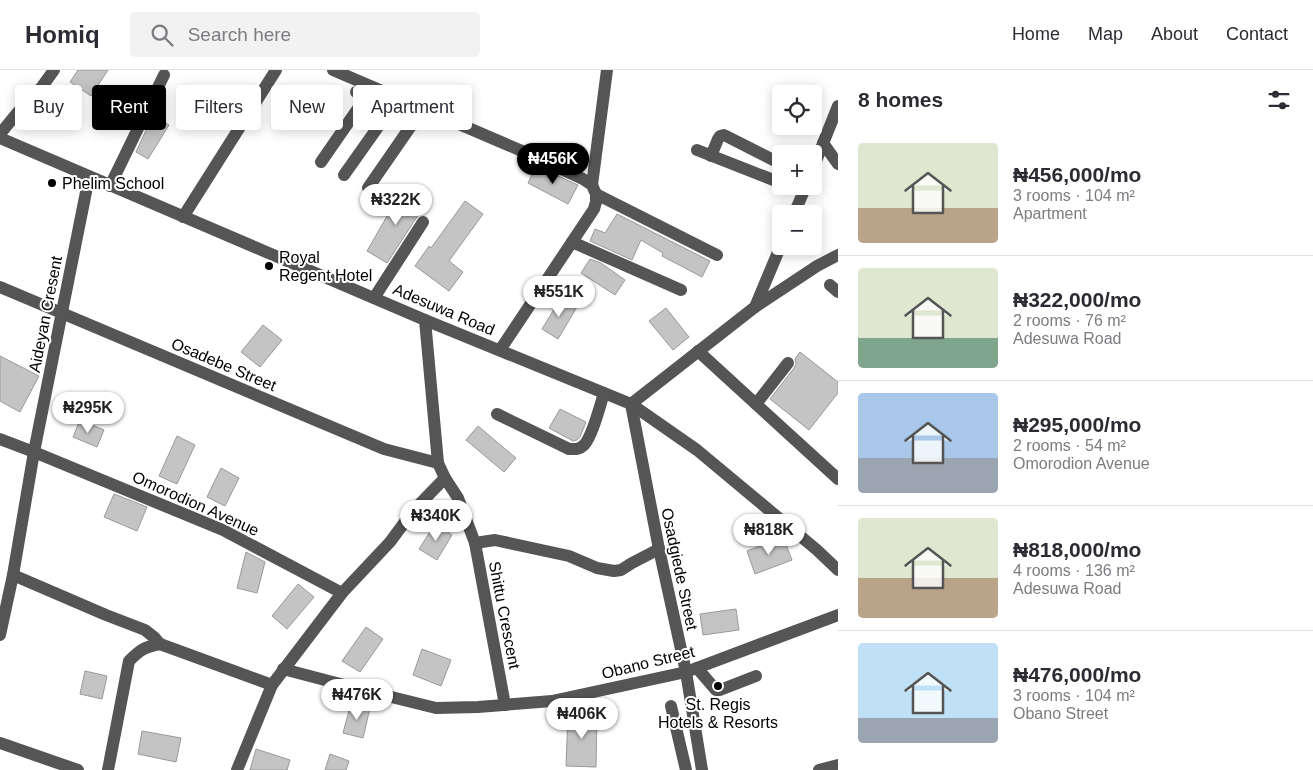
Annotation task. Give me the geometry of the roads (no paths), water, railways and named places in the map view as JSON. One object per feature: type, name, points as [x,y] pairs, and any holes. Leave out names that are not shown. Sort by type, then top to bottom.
[{"type":"street","points":[[0,134],[27,101],[41,88],[54,70]]},
{"type":"street","points":[[183,216],[276,70]]},
{"type":"street","points":[[333,70],[369,85]]},
{"type":"street","points":[[500,350],[594,209],[596,202],[594,189],[607,70]]},
{"type":"street","points":[[110,186],[164,75]]},
{"type":"street","points":[[838,106],[823,143],[838,164]]},
{"type":"street","points":[[320,162],[353,107]]},
{"type":"street","points":[[472,129],[583,178],[594,189],[717,255]]},
{"type":"street","points":[[344,176],[376,130]]},
{"type":"street","points":[[368,188],[409,130]]},
{"type":"street","points":[[711,156],[718,139],[724,135],[772,159]]},
{"type":"street","name":"Adesuwa Road","points":[[0,138],[425,320],[631,404],[698,450],[838,570]]},
{"type":"street","points":[[697,150],[772,180]]},
{"type":"street","name":"Aideyan Cresent","points":[[0,635],[4,596],[13,575],[34,452],[89,176]]},
{"type":"street","points":[[374,298],[423,222]]},
{"type":"street","points":[[572,242],[681,290]]},
{"type":"street","points":[[755,308],[777,255]]},
{"type":"street","points":[[631,404],[755,308],[817,266],[838,255]]},
{"type":"street","name":"Osadebe Street","points":[[0,287],[384,449],[438,462]]},
{"type":"street","name":"Shittu Crescent","points":[[425,320],[438,462],[445,478],[458,498],[475,543],[505,705]]},
{"type":"street","points":[[698,351],[838,480]]},
{"type":"street","points":[[756,404],[788,363]]},
{"type":"street","points":[[497,414],[569,449],[578,449],[583,446],[588,438],[604,393]]},
{"type":"street","name":"Osadgiede Street","points":[[631,404],[659,548],[691,670],[702,770]]},
{"type":"street","name":"Omorodion Avenue","points":[[0,439],[224,530],[342,593]]},
{"type":"street","points":[[236,770],[272,685],[283,669],[342,593],[390,542],[413,511],[445,478]]},
{"type":"street","points":[[475,543],[495,540],[569,556],[597,568],[614,571],[621,570],[659,548]]},
{"type":"street","points":[[13,575],[145,630],[160,644]]},
{"type":"street","name":"Obano Street","points":[[283,669],[436,708],[478,707],[552,701],[691,670],[838,615]]},
{"type":"street","points":[[108,770],[130,661],[140,650],[148,646],[160,644],[272,685]]},
{"type":"street","points":[[691,670],[716,690],[756,676]]},
{"type":"street","points":[[671,706],[686,770]]},
{"type":"street","points":[[0,743],[78,770]]},
{"type":"street","points":[[819,770],[838,765]]},
{"type":"place","name":"Phelim School","points":[[52,183]]},
{"type":"place","name":"Royal Regent Hotel","points":[[269,266]]},
{"type":"place","name":"St. Regis Hotels & Resorts","points":[[718,686]]}]
